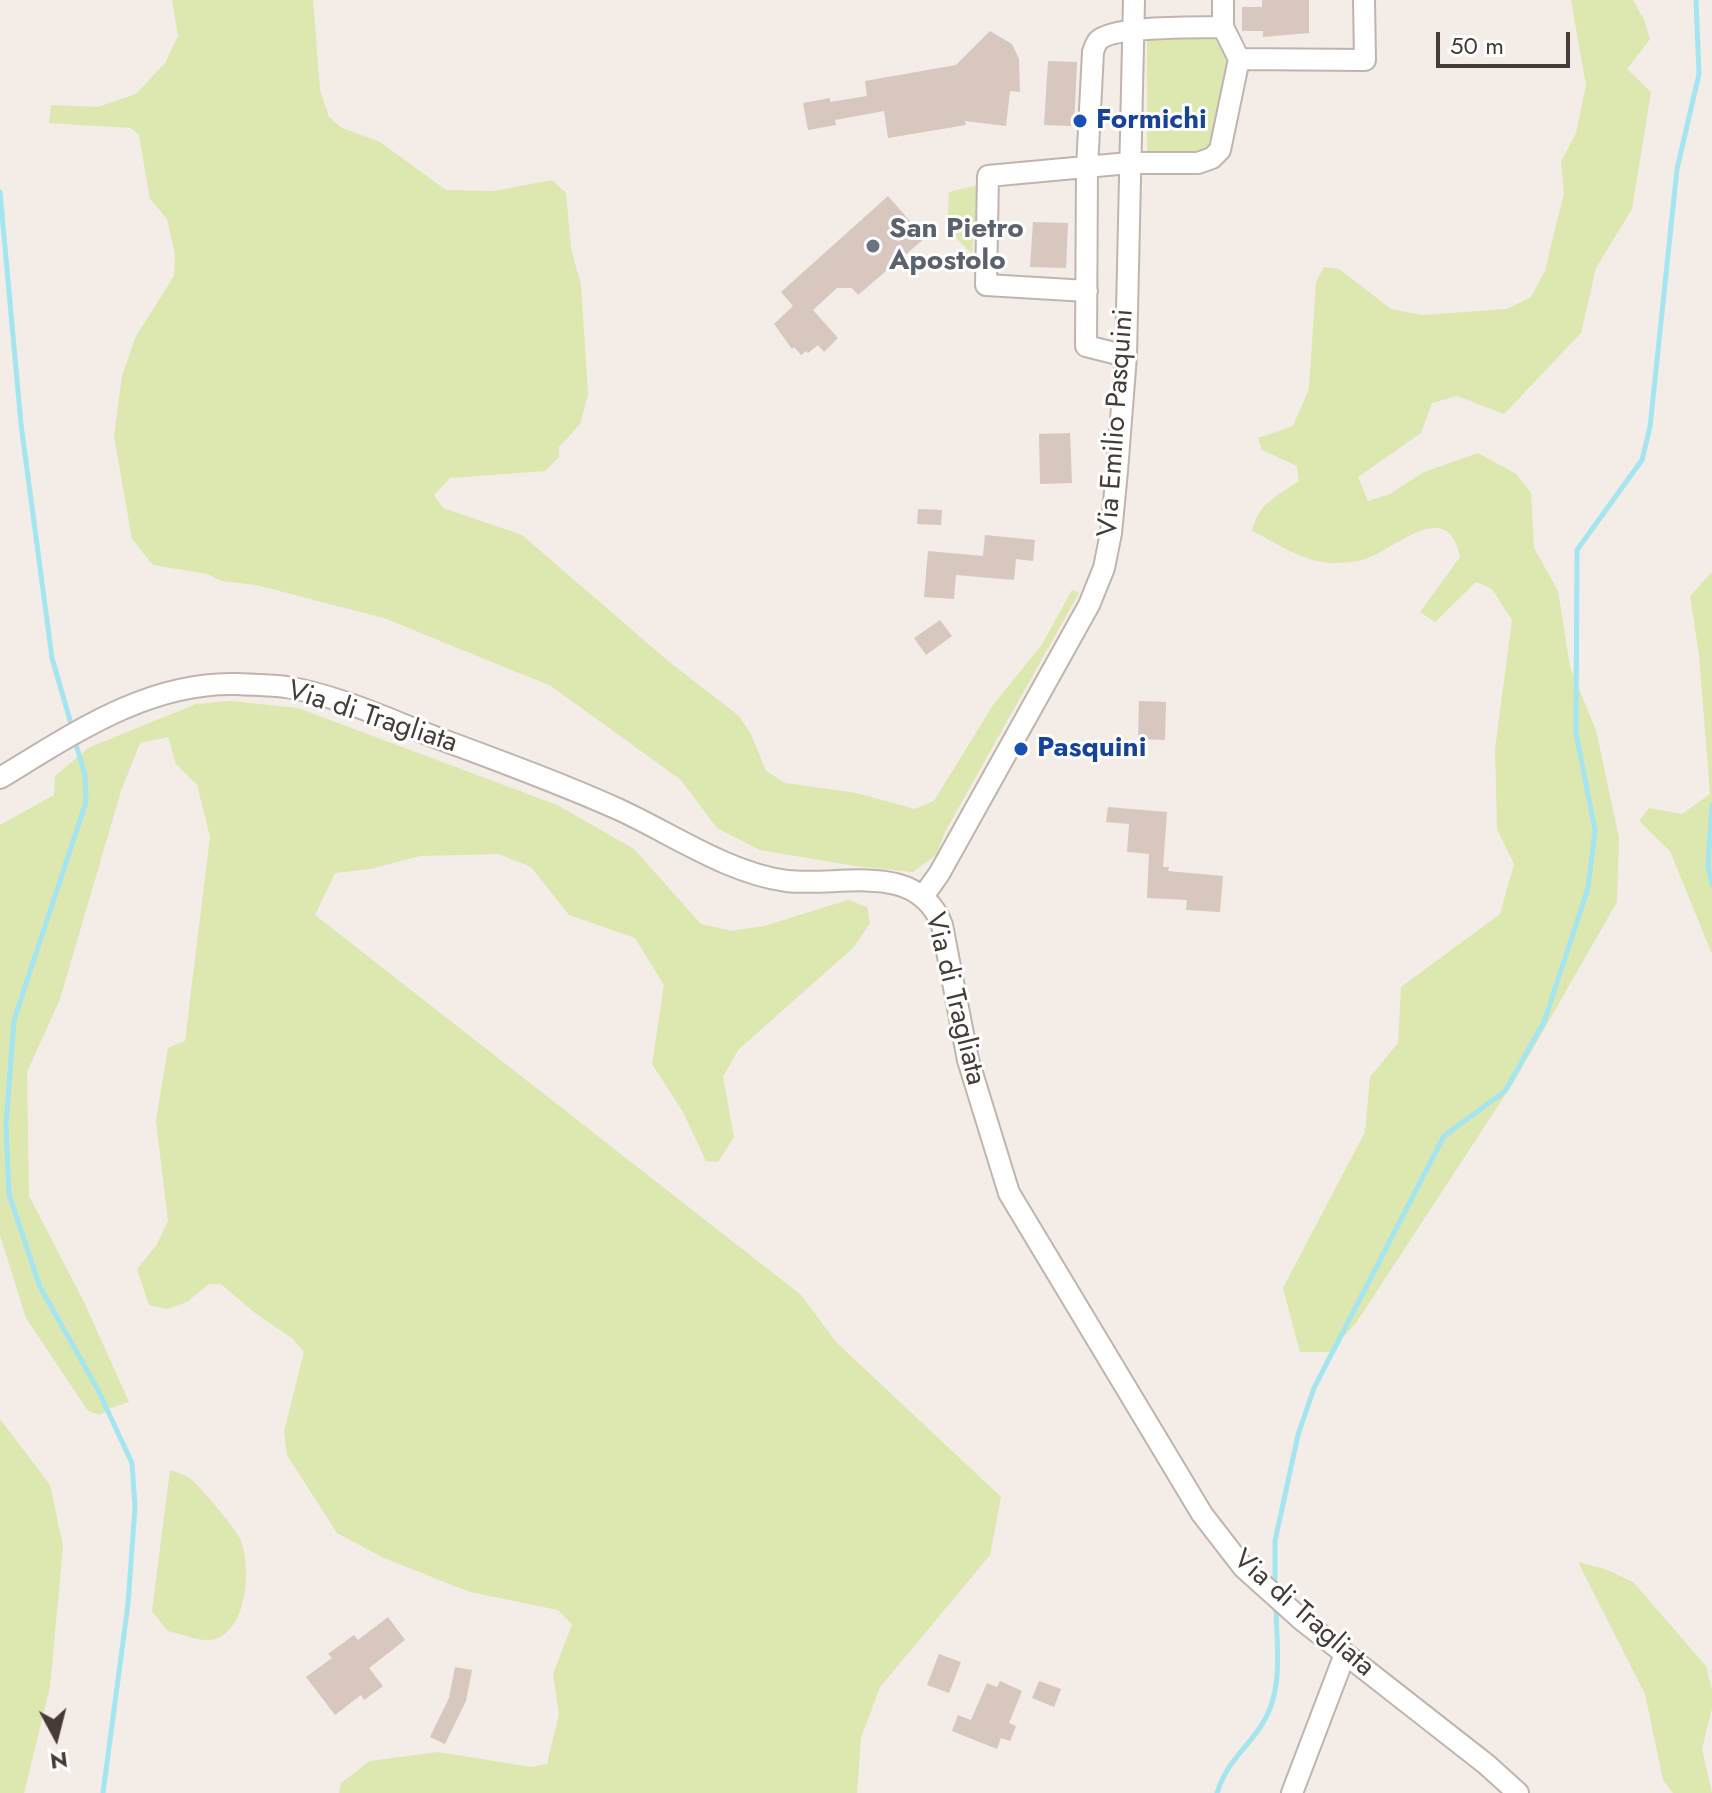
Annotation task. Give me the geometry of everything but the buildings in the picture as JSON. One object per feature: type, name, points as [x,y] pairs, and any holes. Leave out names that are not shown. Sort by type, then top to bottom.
[{"type":"street","name":"Via Emilio Pasquini","points":[[924,895],[939,874],[1089,605],[1104,568],[1111,533],[1126,356],[1134,0]]},
{"type":"street","points":[[1087,291],[986,285],[988,176],[1129,163],[1198,163],[1212,158],[1220,150],[1239,59],[1223,27],[1223,0]]},
{"type":"street","points":[[1239,59],[1365,60],[1364,0]]},
{"type":"street","points":[[1126,356],[1086,346],[1087,168],[1093,52],[1097,41],[1106,35],[1133,29],[1223,27]]},
{"type":"street","name":"Via di Tragliata","points":[[0,778],[98,719],[153,697],[186,689],[234,684],[286,687],[337,700],[532,773],[747,870],[785,881],[883,881],[924,895],[934,906],[942,925],[968,1060],[1009,1193],[1202,1514],[1243,1567],[1302,1620],[1486,1764],[1518,1793]]},
{"type":"street","points":[[1292,1793],[1345,1654]]},
{"type":"green space","points":[[172,0],[313,0],[320,90],[329,117],[342,128],[380,142],[446,190],[494,191],[552,180],[566,193],[571,249],[581,285],[588,395],[580,424],[559,447],[559,457],[545,471],[450,478],[434,495],[443,508],[522,535],[668,661],[739,716],[751,734],[766,771],[785,783],[856,793],[915,809],[934,801],[993,705],[1041,646],[1072,590],[1079,593],[945,832],[936,855],[913,872],[760,850],[717,828],[681,780],[551,686],[384,618],[256,585],[222,581],[207,574],[153,565],[132,539],[114,436],[122,376],[135,338],[174,276],[175,254],[167,219],[150,199],[139,135],[131,128],[49,123],[51,105],[98,107],[136,94],[165,63],[178,36]]},
{"type":"green space","points":[[1571,0],[1633,0],[1650,39],[1627,69],[1651,92],[1632,209],[1596,268],[1581,333],[1504,414],[1457,396],[1432,403],[1421,433],[1358,477],[1368,501],[1390,494],[1424,472],[1478,453],[1516,474],[1531,493],[1534,548],[1558,591],[1570,667],[1596,730],[1619,838],[1617,902],[1515,1080],[1356,1323],[1330,1352],[1300,1352],[1283,1288],[1365,1132],[1370,1077],[1398,1043],[1401,987],[1500,914],[1514,864],[1497,829],[1495,749],[1512,620],[1492,589],[1476,582],[1435,622],[1420,612],[1460,557],[1454,540],[1445,530],[1422,530],[1364,559],[1332,563],[1301,556],[1252,531],[1264,507],[1299,481],[1297,466],[1262,450],[1258,438],[1293,426],[1309,389],[1316,282],[1324,267],[1339,269],[1391,309],[1422,315],[1507,309],[1531,297],[1545,271],[1564,193],[1561,162],[1576,133],[1586,85]]},
{"type":"green space","points":[[1147,37],[1214,37],[1228,63],[1212,139],[1207,148],[1189,156],[1147,157]]},
{"type":"green space","points":[[978,185],[972,254],[947,229],[949,192]]},
{"type":"green space","points":[[1712,572],[1712,954],[1670,851],[1639,821],[1649,808],[1682,814],[1710,794],[1699,655],[1690,596]]},
{"type":"green space","points":[[230,701],[298,708],[557,805],[634,849],[701,924],[731,931],[764,926],[848,900],[867,907],[870,923],[854,947],[738,1050],[723,1077],[734,1137],[718,1162],[706,1161],[683,1112],[652,1064],[664,985],[635,938],[569,915],[531,867],[499,854],[420,856],[370,869],[335,873],[315,915],[801,1295],[836,1342],[1001,1497],[990,1555],[880,1687],[861,1738],[857,1793],[339,1793],[341,1783],[370,1761],[438,1752],[531,1767],[547,1764],[559,1714],[553,1674],[572,1625],[558,1610],[470,1592],[384,1558],[337,1533],[287,1455],[284,1432],[304,1352],[293,1339],[255,1313],[221,1284],[209,1284],[187,1302],[167,1309],[149,1305],[137,1269],[156,1246],[168,1221],[156,1121],[168,1048],[185,1041],[210,837],[197,785],[176,764],[168,737],[140,743],[121,791],[60,999],[27,1072],[29,1196],[84,1302],[129,1402],[100,1415],[88,1411],[26,1318],[0,1235],[0,825],[54,795],[55,776],[88,748],[196,704]]},
{"type":"green space","points":[[0,1419],[50,1485],[63,1546],[50,1687],[24,1793],[0,1793]]},
{"type":"green space","points":[[170,1470],[188,1477],[204,1492],[237,1533],[244,1551],[246,1581],[239,1613],[223,1636],[210,1640],[168,1631],[152,1611]]},
{"type":"green space","points":[[1578,1562],[1605,1569],[1633,1582],[1706,1666],[1712,1690],[1712,1708],[1702,1749],[1712,1793],[1673,1793],[1663,1780],[1645,1694]]},
{"type":"waterway","points":[[1275,1586],[1275,1541],[1298,1435],[1314,1388],[1444,1136],[1505,1091],[1544,1022],[1588,888],[1595,830],[1576,733],[1577,550],[1642,460],[1650,427],[1677,169],[1699,74],[1696,0]]},
{"type":"waterway","points":[[0,192],[21,424],[52,658],[72,727]]},
{"type":"waterway","points":[[75,741],[85,775],[86,802],[14,1020],[6,1125],[9,1194],[40,1287],[97,1388],[132,1463],[135,1507],[128,1604],[103,1793]]},
{"type":"waterway","points":[[1712,805],[1708,867],[1712,884]]},
{"type":"waterway","points":[[1217,1793],[1231,1764],[1269,1712],[1278,1667],[1276,1604]]},
{"type":"place","name":"Formichi","points":[[1080,121]]},
{"type":"place","name":"San Pietro Apostolo","points":[[873,246]]},
{"type":"place","name":"Pasquini","points":[[1021,749]]}]
